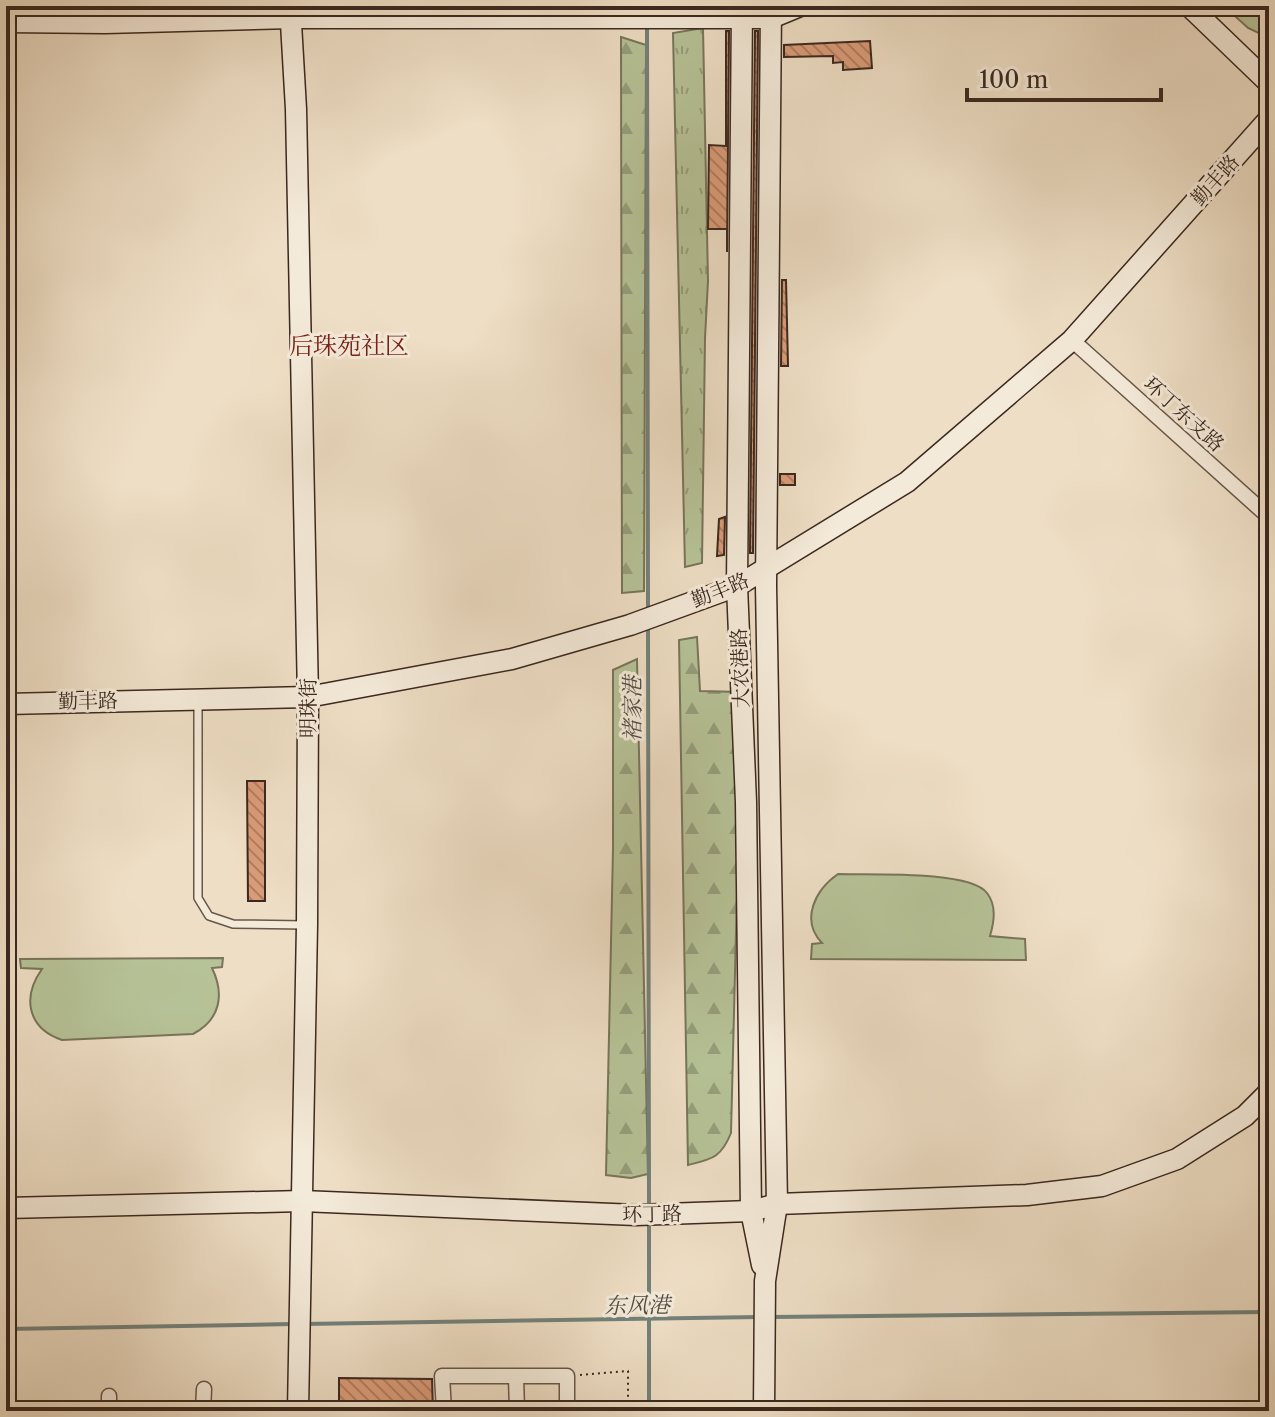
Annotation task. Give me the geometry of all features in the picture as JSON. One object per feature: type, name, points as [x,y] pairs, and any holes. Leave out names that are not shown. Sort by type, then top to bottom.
[{"type":"main road","points":[[6,22],[105,23],[291,12],[647,18],[771,12],[800,6]]},
{"type":"main road","points":[[1189,6],[1269,83]]},
{"type":"main road","name":"明珠街","points":[[291,12],[297,125],[308,697],[298,1411]]},
{"type":"main road","name":"大农港路","points":[[742,12],[737,586],[746,802],[751,1211],[765,1281]]},
{"type":"main road","name":"大农港路","points":[[764,1411],[765,1281],[777,1204],[766,570],[771,12]]},
{"type":"main road","name":"勤丰路","points":[[6,704],[308,697],[512,659],[630,625],[737,586],[907,482],[1072,340],[1269,119]]},
{"type":"main road","name":"环丁路","points":[[6,1208],[302,1201],[636,1215],[751,1211],[777,1204],[1027,1195],[1102,1186],[1177,1159],[1245,1116],[1269,1092]]},
{"type":"street","name":"环丁东支路","points":[[1072,340],[1269,517]]},
{"type":"street","points":[[444,1411],[442,1376],[567,1376],[567,1411]]},
{"type":"street","points":[[516,1377],[517,1411]]},
{"type":"street","points":[[203,1411],[204,1389]]},
{"type":"lane","points":[[198,699],[198,898],[209,916],[233,924],[307,925]]},
{"type":"path","points":[[567,1376],[628,1371],[628,1411]]},
{"type":"green space","points":[[1224,6],[1269,6],[1269,38],[1248,28]]},
{"type":"green space","points":[[703,28],[708,281],[702,563],[685,567],[673,33]]},
{"type":"green space","points":[[621,37],[646,45],[644,591],[622,593]]},
{"type":"green space","points":[[697,637],[700,691],[742,692],[731,1133],[715,1156],[688,1165],[679,640]]},
{"type":"green space","points":[[637,659],[648,1174],[631,1178],[606,1175],[613,849],[613,670]]},
{"type":"green space","points":[[838,874],[940,877],[977,886],[987,893],[992,903],[990,936],[1025,939],[1026,960],[811,959],[812,944],[822,943],[812,925],[813,906],[823,888]]},
{"type":"green space","points":[[223,958],[222,967],[212,968],[218,988],[218,1006],[209,1022],[193,1034],[62,1040],[41,1028],[31,1010],[32,990],[42,969],[21,968],[20,959]]},
{"type":"building","points":[[726,31],[729,31],[727,252],[727,229],[708,229],[709,145],[726,146]]},
{"type":"building","points":[[755,31],[758,31],[753,553],[750,553]]},
{"type":"building","points":[[870,41],[872,68],[843,70],[843,62],[833,63],[833,56],[784,57],[784,45]]},
{"type":"building","points":[[782,280],[786,280],[788,366],[781,366]]},
{"type":"building","points":[[780,474],[795,474],[795,485],[780,485]]},
{"type":"building","points":[[725,517],[724,555],[717,556],[719,519]]},
{"type":"building","points":[[247,781],[265,781],[265,901],[248,901]]},
{"type":"building","points":[[339,1378],[432,1379],[433,1411],[339,1411]]},
{"type":"waterway","name":"褚家港","points":[[647,24],[648,612]]},
{"type":"waterway","name":"褚家港","points":[[648,624],[649,1208]]},
{"type":"waterway","name":"褚家港","points":[[649,1220],[649,1411]]},
{"type":"waterway","name":"东风港","points":[[772,1317],[1269,1312]]},
{"type":"waterway","name":"东风港","points":[[304,1324],[759,1317]]},
{"type":"waterway","name":"东风港","points":[[6,1329],[292,1324]]},
{"type":"district","name":"后珠苑社区","points":[[349,346]]}]
